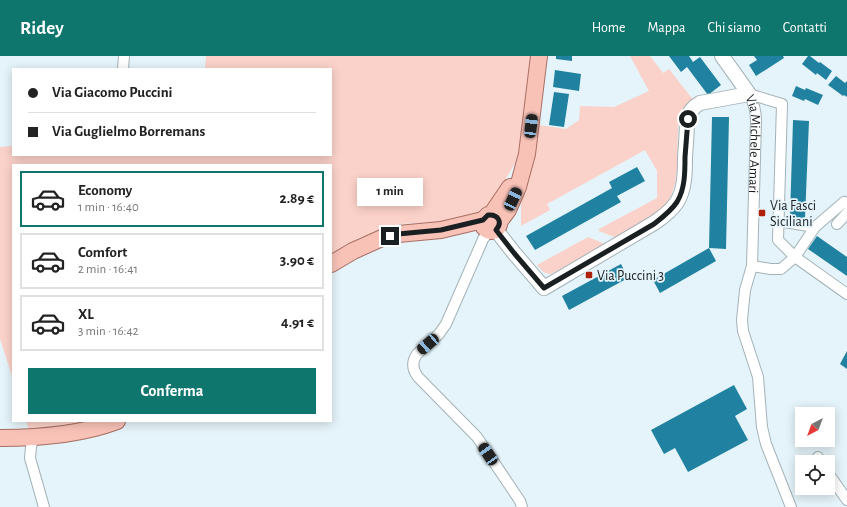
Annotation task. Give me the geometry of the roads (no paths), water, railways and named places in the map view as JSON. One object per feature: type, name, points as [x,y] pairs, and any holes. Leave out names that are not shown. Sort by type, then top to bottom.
[{"type":"main road","points":[[491,225],[527,154],[539,56]]},
{"type":"main road","name":"Via Michele Amari","points":[[722,56],[749,94]]},
{"type":"main road","points":[[491,225],[544,288],[654,224],[671,210],[678,201],[683,188],[689,113],[700,103],[749,94]]},
{"type":"main road","points":[[332,263],[353,251],[382,238],[398,234],[441,230],[455,233],[491,225]]},
{"type":"main road","points":[[0,438],[33,438],[60,435],[88,430],[114,422]]},
{"type":"street","points":[[123,68],[124,56]]},
{"type":"street","points":[[749,94],[782,104],[778,240],[795,257],[847,294]]},
{"type":"street","name":"Via Michele Amari","points":[[749,94],[756,111],[752,266]]},
{"type":"street","points":[[791,507],[766,444],[762,427],[758,377],[743,331],[742,320],[745,290],[752,266],[781,269],[795,257],[815,227],[844,202],[847,204]]},
{"type":"street","points":[[837,224],[847,213]]},
{"type":"street","points":[[778,221],[815,227]]},
{"type":"street","points":[[491,225],[483,239],[446,324],[440,334],[417,354],[413,362],[413,369],[418,377],[477,437],[520,501],[522,507]]},
{"type":"street","points":[[33,438],[30,458],[44,507]]},
{"type":"street","points":[[835,483],[847,500]]},
{"type":"place","name":"Via Fasci Siciliani","points":[[762,213]]},
{"type":"place","name":"Via Puccini 3","points":[[589,275]]}]
